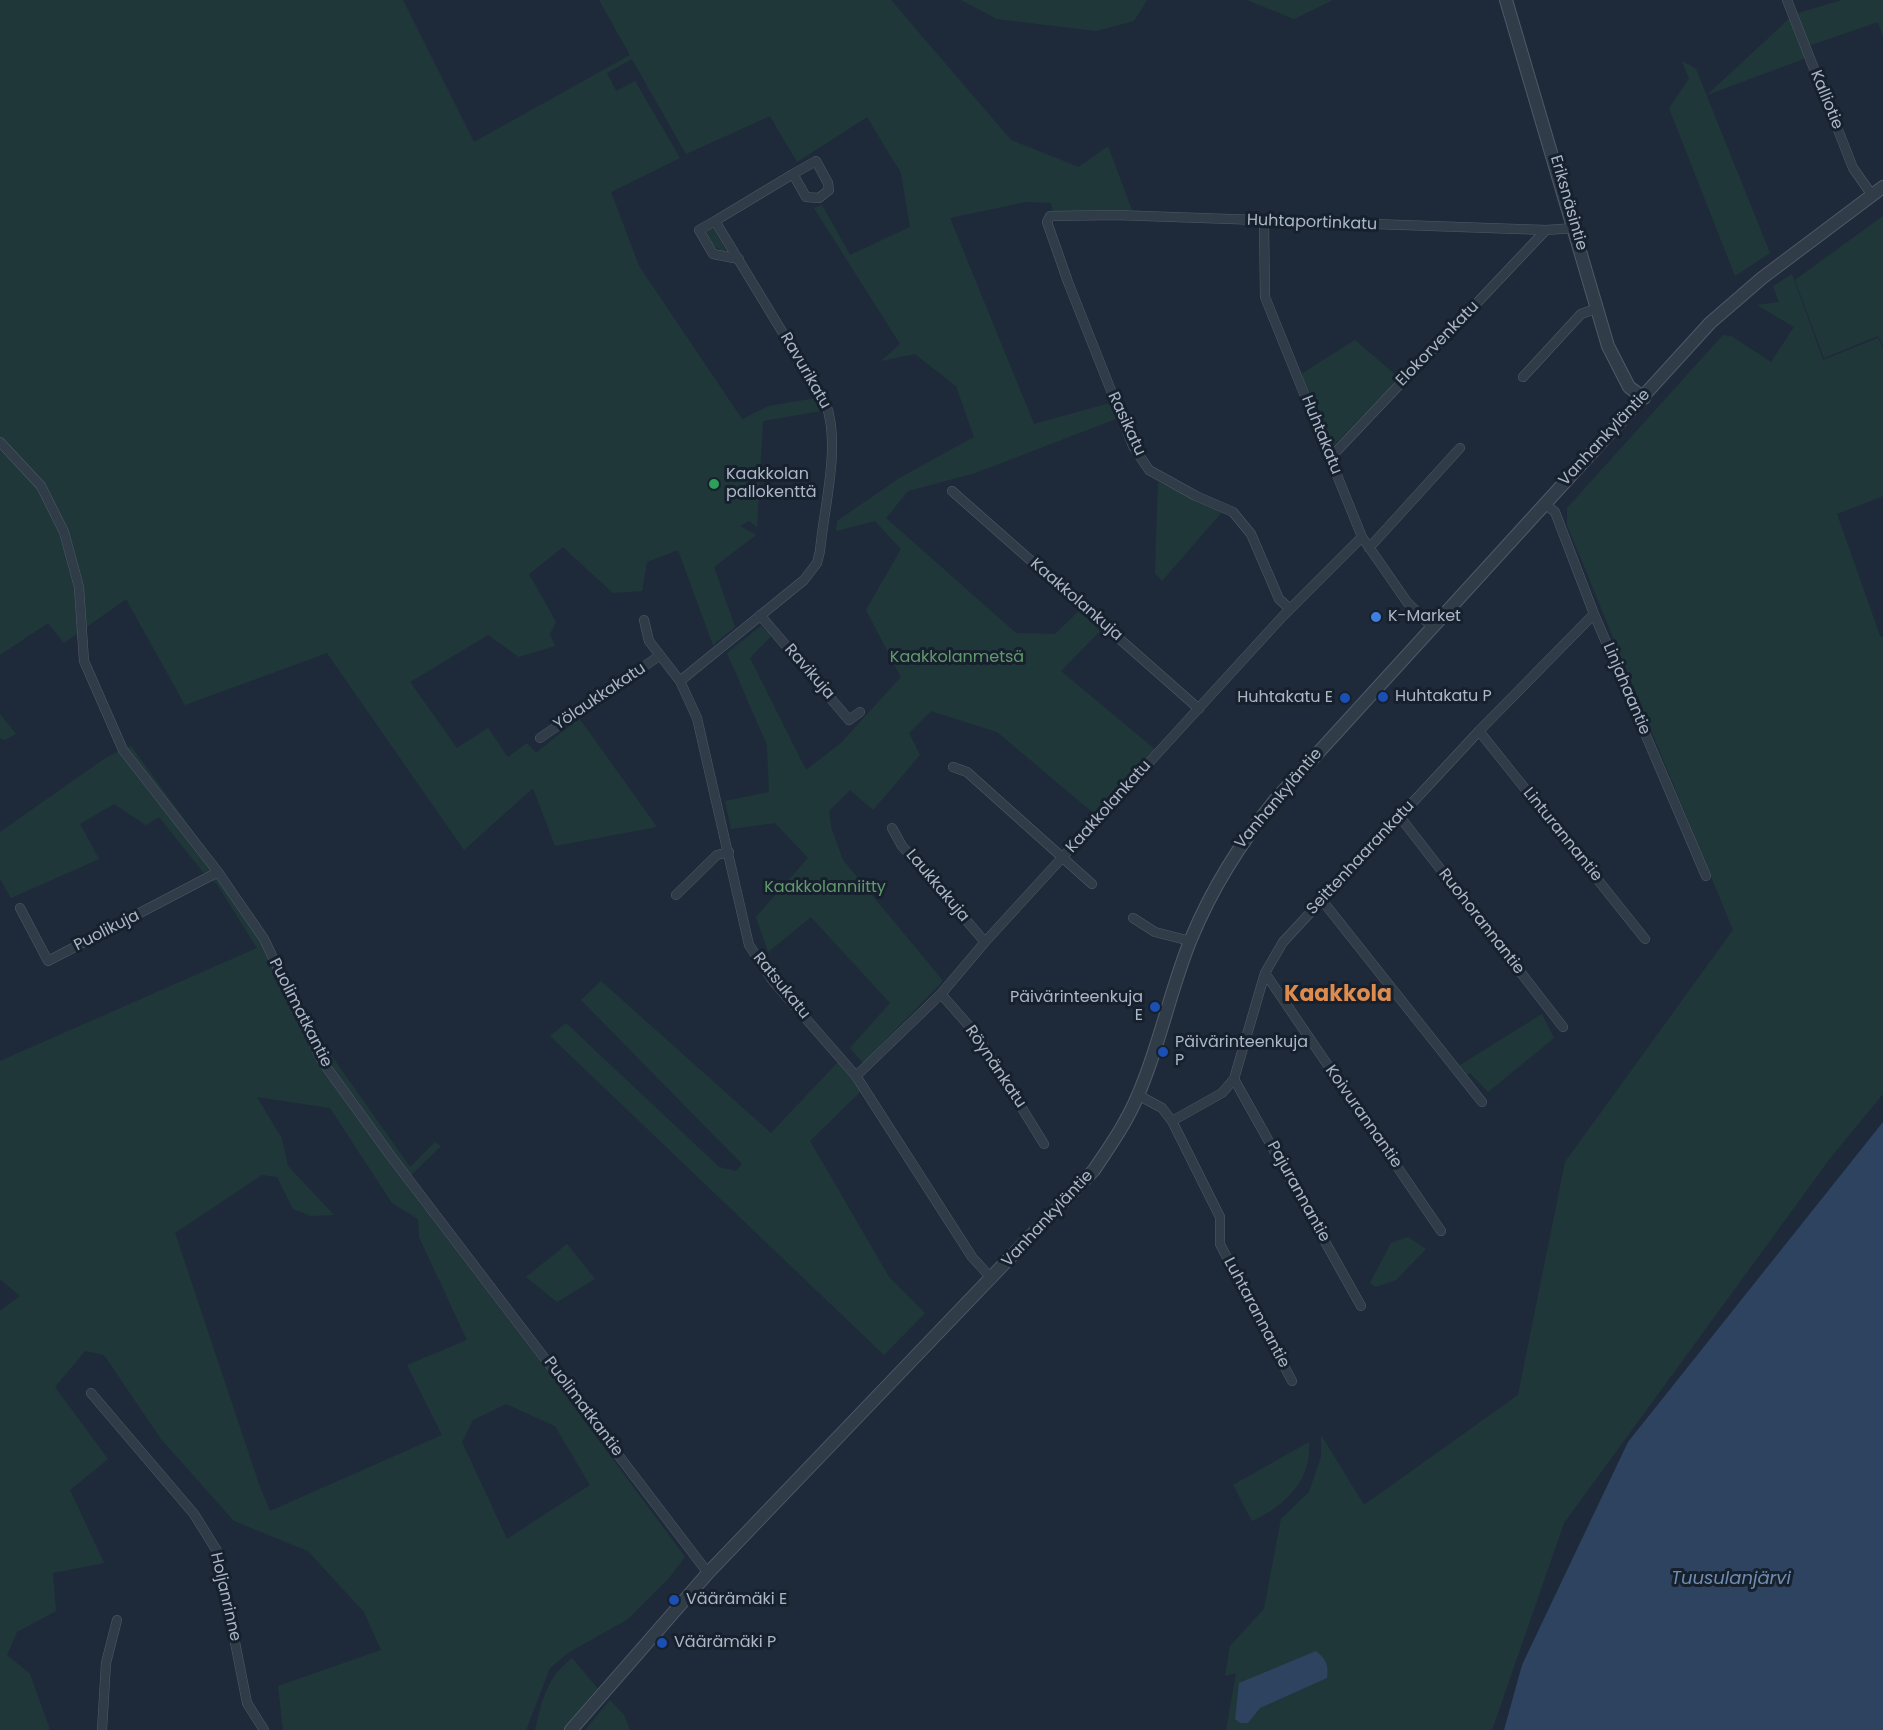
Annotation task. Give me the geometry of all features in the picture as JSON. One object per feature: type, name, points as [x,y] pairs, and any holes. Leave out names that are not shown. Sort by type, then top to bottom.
[{"type":"street","name":"Eriksnäsintie","points":[[1506,0],[1608,346],[1629,387],[1644,398]]},
{"type":"street","name":"Kalliotie","points":[[1787,0],[1853,168],[1872,195]]},
{"type":"street","points":[[738,260],[713,254],[699,230],[793,174]]},
{"type":"street","name":"Vanhankyläntie","points":[[571,1730],[708,1573],[1094,1170],[1124,1125],[1138,1095],[1190,941],[1234,854],[1256,823],[1337,730],[1644,398],[1710,323],[1737,298],[1883,187]]},
{"type":"street","name":"Huhtaportinkatu","points":[[1050,216],[1115,215],[1264,222],[1546,230],[1575,228]]},
{"type":"street","name":"Rasikatu","points":[[1050,216],[1047,222],[1068,282],[1133,446],[1149,470],[1196,496],[1233,512],[1251,534],[1279,599],[1290,609]]},
{"type":"street","name":"Ravurikatu","points":[[680,681],[804,580],[817,563],[832,428],[826,404],[715,221]]},
{"type":"street","name":"Huhtakatu","points":[[1264,222],[1265,297],[1362,537],[1407,602],[1432,627]]},
{"type":"street","name":"Elokorvenkatu","points":[[1330,457],[1546,230]]},
{"type":"street","points":[[1523,377],[1581,314],[1598,308]]},
{"type":"street","name":"Puolimatkantie","points":[[0,442],[41,486],[64,532],[79,588],[84,661],[123,750],[218,872],[264,939],[322,1061],[390,1155],[708,1573]]},
{"type":"street","points":[[1369,548],[1460,448]]},
{"type":"street","name":"Kaakkolankuja","points":[[952,491],[1199,709]]},
{"type":"street","name":"Linjahaantie","points":[[1545,504],[1555,512],[1594,614],[1706,876]]},
{"type":"street","name":"Kaakkolankatu","points":[[856,1076],[941,994],[985,942],[1290,609],[1362,537]]},
{"type":"street","name":"Seittenhaarankatu","points":[[1234,1079],[1265,973],[1282,942],[1479,731],[1594,614]]},
{"type":"street","name":"Ravikuja","points":[[760,615],[849,720],[860,712]]},
{"type":"street","name":"Ratsukatu","points":[[644,620],[649,641],[680,681],[700,729],[749,945],[773,981],[856,1076],[972,1257],[992,1279]]},
{"type":"street","name":"Yölaukkakatu","points":[[540,738],[660,656]]},
{"type":"street","name":"Linturannantie","points":[[1479,731],[1646,939]]},
{"type":"street","points":[[953,767],[967,772],[1092,884]]},
{"type":"street","name":"Ruohorannantie","points":[[1400,817],[1563,1027]]},
{"type":"street","name":"Laukkakuja","points":[[892,828],[902,846],[985,942]]},
{"type":"street","points":[[676,895],[717,855],[729,852]]},
{"type":"street","name":"Puolikuja","points":[[20,908],[48,961],[218,872]]},
{"type":"street","points":[[1321,899],[1482,1102]]},
{"type":"street","points":[[1133,918],[1155,932],[1190,941]]},
{"type":"street","name":"Koivurannantie","points":[[1265,973],[1441,1231]]},
{"type":"street","name":"Röynänkatu","points":[[941,994],[977,1035],[1044,1144]]},
{"type":"street","points":[[1172,1121],[1222,1093],[1234,1079]]},
{"type":"street","name":"Pajurannantie","points":[[1234,1079],[1361,1306]]},
{"type":"street","name":"Luhtarannantie","points":[[1138,1095],[1162,1108],[1172,1121],[1220,1217],[1220,1244],[1292,1381]]},
{"type":"street","name":"Holjanrinne","points":[[91,1394],[194,1514],[217,1551],[247,1703],[264,1730]]},
{"type":"street","points":[[102,1730],[106,1663],[117,1620]]},
{"type":"green space","points":[[0,0],[403,0],[474,142],[630,55],[599,0],[891,0],[1011,140],[1079,167],[1108,146],[1133,213],[1053,212],[1051,203],[1025,202],[950,218],[1034,424],[1110,403],[1116,419],[975,473],[908,491],[886,518],[1016,633],[1055,634],[1081,609],[1102,629],[1061,671],[1157,751],[1097,816],[997,732],[931,711],[909,733],[920,755],[873,810],[850,790],[829,811],[831,827],[843,860],[943,981],[863,1063],[850,1048],[890,1003],[811,917],[768,952],[756,917],[808,858],[775,823],[731,829],[725,801],[769,792],[767,745],[727,653],[761,626],[771,636],[750,658],[806,770],[841,743],[901,677],[866,610],[901,549],[875,521],[836,531],[837,521],[898,479],[974,437],[956,386],[915,354],[881,361],[900,344],[814,208],[822,205],[850,255],[910,227],[901,173],[867,117],[797,162],[770,116],[686,154],[632,59],[607,73],[616,91],[635,81],[680,158],[611,192],[639,266],[742,419],[769,406],[816,398],[821,411],[763,421],[757,527],[749,521],[740,526],[756,535],[714,567],[735,627],[713,645],[678,550],[647,562],[642,591],[613,593],[563,547],[529,574],[556,622],[550,634],[555,646],[519,657],[488,635],[410,682],[457,748],[488,728],[508,757],[527,743],[536,753],[579,718],[657,827],[555,846],[533,788],[464,850],[327,653],[185,705],[126,599],[64,643],[48,623],[0,655]]},
{"type":"green space","points":[[961,0],[1147,0],[1134,21],[1096,31],[997,19]]},
{"type":"green space","points":[[1247,0],[1333,0],[1294,19]]},
{"type":"green space","points":[[1842,0],[1883,0],[1883,37],[1878,22],[1808,46],[1795,14]]},
{"type":"green space","points":[[1791,17],[1806,58],[1707,95]]},
{"type":"green space","points":[[1682,61],[1696,69],[1770,253],[1735,276],[1669,108],[1689,79]]},
{"type":"green space","points":[[1883,216],[1883,346],[1878,336],[1824,358],[1795,280]]},
{"type":"green space","points":[[712,226],[726,250],[724,252],[714,246],[705,229]]},
{"type":"green space","points":[[1792,274],[1823,360],[1878,338],[1883,348],[1883,496],[1837,514],[1880,636],[1883,637],[1883,1094],[1831,1157],[1564,1523],[1492,1730],[1226,1730],[1236,1673],[1225,1676],[1230,1646],[1264,1609],[1281,1519],[1309,1492],[1321,1457],[1321,1435],[1364,1505],[1518,1395],[1565,1162],[1733,930],[1567,525],[1567,508],[1723,335],[1731,336],[1771,362],[1794,327],[1757,305],[1779,302],[1773,286]]},
{"type":"green space","points":[[1355,340],[1399,378],[1332,447],[1301,374]]},
{"type":"green space","points":[[1158,482],[1222,512],[1162,581],[1155,573]]},
{"type":"green space","points":[[0,714],[16,734],[5,740],[0,738]]},
{"type":"green space","points":[[131,746],[259,922],[329,1052],[410,1167],[435,1142],[441,1146],[404,1182],[685,1557],[668,1579],[628,1619],[568,1653],[550,1668],[526,1730],[283,1730],[278,1686],[381,1650],[364,1612],[308,1551],[234,1521],[161,1439],[104,1355],[85,1351],[55,1387],[108,1459],[70,1490],[104,1563],[53,1573],[56,1611],[17,1632],[7,1655],[30,1674],[50,1730],[0,1730],[0,1311],[20,1296],[0,1279],[0,1061],[257,948],[217,884],[207,877],[159,817],[146,825],[114,804],[80,824],[99,859],[11,898],[0,879],[0,832],[107,757]],"holes":[[[257,1097],[330,1108],[392,1203],[418,1219],[419,1237],[467,1340],[407,1365],[442,1435],[270,1511],[175,1233],[262,1175],[277,1177],[293,1209],[311,1216],[334,1215],[288,1166],[282,1139]],[[506,1404],[555,1426],[590,1485],[507,1539],[462,1442],[473,1420]]]},
{"type":"green space","points":[[601,981],[771,1133],[840,1060],[862,1090],[810,1141],[889,1277],[925,1313],[884,1355],[550,1036],[566,1023],[719,1167],[736,1171],[742,1164],[581,1000]]},
{"type":"green space","points":[[1542,1014],[1554,1038],[1488,1092],[1470,1073],[1464,1076],[1457,1067]]},
{"type":"green space","points":[[1408,1237],[1426,1249],[1396,1280],[1376,1287],[1370,1283],[1391,1243]]},
{"type":"green space","points":[[567,1244],[595,1279],[557,1302],[526,1277]]},
{"type":"green space","points":[[1309,1442],[1306,1468],[1294,1490],[1275,1508],[1252,1521],[1233,1485]]},
{"type":"green space","points":[[572,1658],[599,1690],[566,1730],[535,1730],[543,1699],[551,1682]]},
{"type":"green space","points":[[610,1700],[624,1715],[630,1730],[585,1730]]},
{"type":"water","name":"Tuusulanjärvi","points":[[1883,1122],[1883,1730],[1504,1730],[1522,1665],[1628,1442]]},
{"type":"water","points":[[1316,1651],[1326,1663],[1327,1678],[1260,1708],[1248,1723],[1240,1723],[1235,1719],[1239,1683]]},
{"type":"place","name":"Kaakkolan pallokenttä","points":[[714,484]]},
{"type":"place","name":"K-Market","points":[[1376,617]]},
{"type":"place","name":"Huhtakatu P","points":[[1383,697]]},
{"type":"place","name":"Huhtakatu E","points":[[1345,698]]},
{"type":"place","name":"Päivärinteenkuja E","points":[[1155,1007]]},
{"type":"place","name":"Päivärinteenkuja P","points":[[1163,1052]]},
{"type":"place","name":"Väärämäki E","points":[[674,1600]]},
{"type":"place","name":"Väärämäki P","points":[[662,1643]]},
{"type":"district","name":"Kaakkola","points":[[1338,995]]},
{"type":"park label","name":"Kaakkolanmetsä","points":[[957,658]]},
{"type":"park label","name":"Kaakkolanniitty","points":[[825,888]]}]
